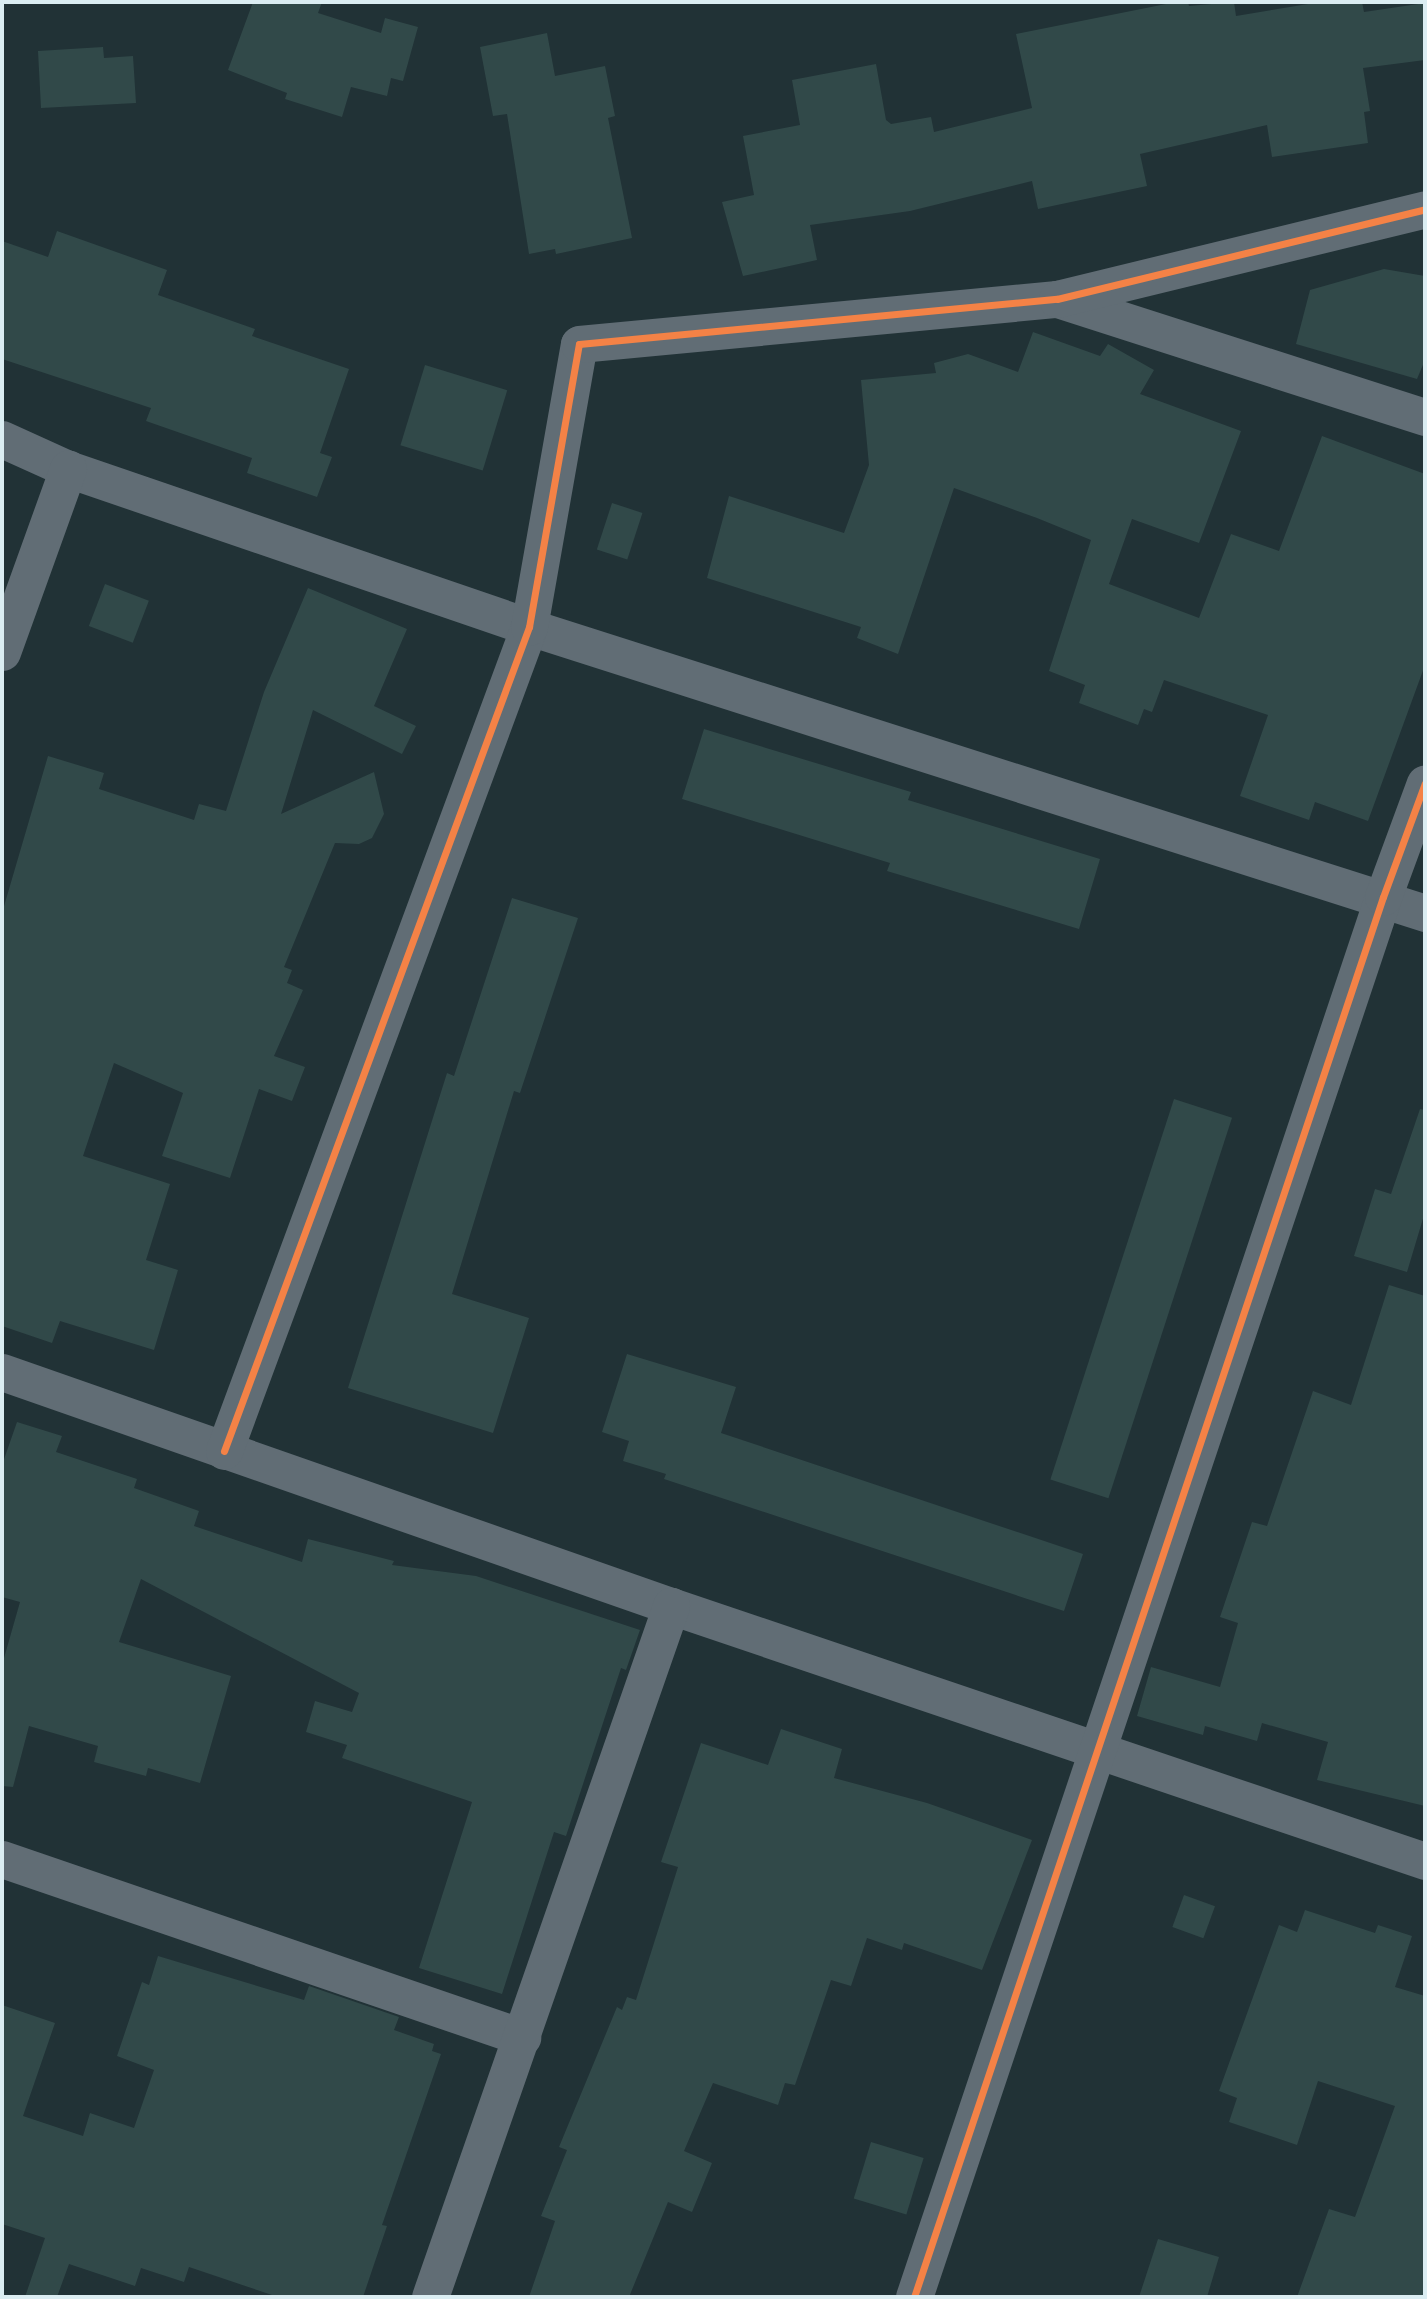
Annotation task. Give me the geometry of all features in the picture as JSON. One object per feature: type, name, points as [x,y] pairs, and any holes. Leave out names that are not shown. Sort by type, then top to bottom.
[{"type":"street","points":[[224,1451],[529,627],[579,344],[1057,299],[1425,209]]},
{"type":"street","points":[[1057,299],[1425,417]]},
{"type":"street","points":[[2,439],[68,469],[529,627],[1383,897],[1425,913]]},
{"type":"street","points":[[2,652],[68,469]]},
{"type":"street","points":[[914,2297],[1383,897],[1425,783]]},
{"type":"street","points":[[2,1372],[671,1606],[1425,1861]]},
{"type":"street","points":[[430,2297],[671,1606]]},
{"type":"street","points":[[2,1859],[522,2037]]},
{"type":"building","points":[[253,2],[322,2],[318,13],[381,33],[385,18],[418,27],[403,81],[391,78],[387,96],[351,87],[342,117],[285,99],[287,93],[228,70]]},
{"type":"building","points":[[1176,2],[1188,2],[1189,6],[1234,2],[1236,16],[1320,2],[1362,2],[1364,12],[1425,3],[1425,60],[1363,68],[1370,111],[1364,112],[1368,143],[1272,157],[1267,125],[1140,154],[1147,186],[1038,209],[1032,181],[910,211],[810,225],[817,260],[743,276],[722,202],[754,195],[743,136],[800,125],[792,80],[876,64],[886,120],[891,124],[931,117],[934,132],[1032,108],[1016,34]]},
{"type":"building","points":[[547,33],[555,76],[605,66],[615,116],[608,118],[632,238],[556,254],[555,249],[529,254],[507,114],[493,116],[480,47]]},
{"type":"building","points":[[103,47],[104,58],[133,56],[136,103],[41,108],[38,51]]},
{"type":"building","points":[[57,231],[167,270],[158,295],[255,329],[252,336],[349,369],[320,453],[332,457],[317,497],[247,473],[252,458],[146,421],[151,408],[2,359],[2,241],[48,257]]},
{"type":"building","points":[[1384,269],[1425,276],[1425,360],[1417,379],[1296,344],[1310,290]]},
{"type":"building","points":[[1033,332],[1100,356],[1108,344],[1154,370],[1140,394],[1241,431],[1199,543],[1132,519],[1109,584],[1199,618],[1231,534],[1279,551],[1322,436],[1425,474],[1425,665],[1368,821],[1315,802],[1309,820],[1240,796],[1268,715],[1164,680],[1152,712],[1144,709],[1138,725],[1079,703],[1085,685],[1049,671],[1091,540],[1037,518],[954,488],[898,654],[857,638],[861,627],[707,578],[729,496],[844,533],[869,465],[861,380],[936,373],[934,363],[968,354],[1018,372]]},
{"type":"building","points":[[425,365],[507,390],[483,470],[400,445]]},
{"type":"building","points":[[612,503],[642,513],[627,559],[597,550]]},
{"type":"building","points":[[105,584],[149,601],[133,643],[89,626]]},
{"type":"building","points":[[308,588],[407,629],[374,706],[416,726],[402,754],[313,710],[281,814],[374,772],[384,814],[372,838],[359,844],[335,843],[284,967],[292,970],[287,983],[303,990],[274,1056],[305,1067],[292,1101],[259,1089],[230,1178],[162,1156],[183,1093],[114,1063],[83,1156],[170,1184],[146,1260],[178,1270],[154,1350],[60,1321],[52,1343],[2,1326],[2,913],[48,756],[104,773],[99,789],[194,820],[199,804],[226,811],[264,692]]},
{"type":"building","points":[[704,729],[911,792],[908,800],[1100,859],[1079,929],[887,871],[890,863],[682,799]]},
{"type":"building","points":[[512,898],[578,918],[520,1093],[514,1091],[452,1294],[529,1318],[493,1433],[348,1388],[447,1073],[454,1076]]},
{"type":"building","points":[[1174,1099],[1232,1118],[1108,1498],[1050,1479]]},
{"type":"building","points":[[1420,1109],[1425,1110],[1425,1212],[1407,1272],[1354,1256],[1375,1189],[1391,1194]]},
{"type":"building","points":[[1389,1285],[1425,1296],[1425,1806],[1317,1780],[1328,1742],[1262,1723],[1257,1741],[1205,1726],[1203,1735],[1137,1716],[1151,1667],[1220,1687],[1238,1623],[1220,1617],[1252,1522],[1267,1526],[1313,1391],[1351,1405]]},
{"type":"building","points":[[627,1354],[736,1387],[721,1433],[1083,1554],[1064,1611],[664,1479],[666,1474],[623,1461],[629,1441],[602,1432]]},
{"type":"building","points":[[17,1422],[62,1436],[56,1452],[137,1479],[134,1488],[199,1511],[194,1526],[302,1562],[308,1539],[394,1561],[392,1565],[476,1576],[640,1630],[626,1670],[621,1668],[566,1836],[554,1832],[502,1994],[419,1968],[472,1802],[342,1758],[347,1745],[306,1732],[315,1701],[352,1712],[359,1693],[141,1579],[119,1642],[231,1676],[200,1783],[148,1768],[146,1776],[94,1762],[98,1746],[29,1726],[13,1787],[2,1786],[2,1665],[20,1602],[2,1597],[2,1465]]},
{"type":"building","points":[[781,1729],[842,1749],[834,1778],[927,1803],[1032,1840],[982,1970],[904,1943],[902,1950],[867,1938],[851,1986],[831,1980],[795,2085],[785,2083],[778,2105],[713,2083],[684,2151],[712,2163],[692,2212],[668,2202],[629,2297],[529,2297],[555,2221],[541,2216],[567,2150],[559,2147],[617,2007],[622,2010],[627,1997],[636,2000],[678,1867],[661,1862],[701,1743],[768,1765]]},
{"type":"building","points":[[1184,1895],[1215,1906],[1203,1938],[1172,1927]]},
{"type":"building","points":[[1305,1910],[1375,1933],[1378,1925],[1412,1936],[1395,1987],[1425,1996],[1425,2297],[1297,2297],[1329,2209],[1355,2217],[1395,2106],[1318,2081],[1297,2145],[1229,2122],[1237,2098],[1219,2091],[1279,1925],[1297,1932]]},
{"type":"building","points":[[158,1956],[304,2000],[309,1986],[399,2017],[394,2030],[434,2044],[432,2051],[441,2054],[382,2225],[387,2226],[363,2297],[278,2297],[189,2267],[184,2282],[141,2268],[135,2286],[69,2264],[57,2297],[25,2297],[45,2238],[2,2224],[2,2005],[55,2023],[23,2116],[83,2136],[90,2113],[134,2128],[154,2070],[117,2056],[142,1982],[149,1985]]},
{"type":"building","points":[[871,2142],[924,2158],[906,2215],[854,2198]]},
{"type":"building","points":[[1158,2239],[1219,2257],[1207,2297],[1139,2297]]},
{"type":"cycle path","points":[[224,1451],[529,627],[579,344],[1057,299],[1425,209]]},
{"type":"cycle path","points":[[914,2297],[1383,897],[1425,783]]}]
